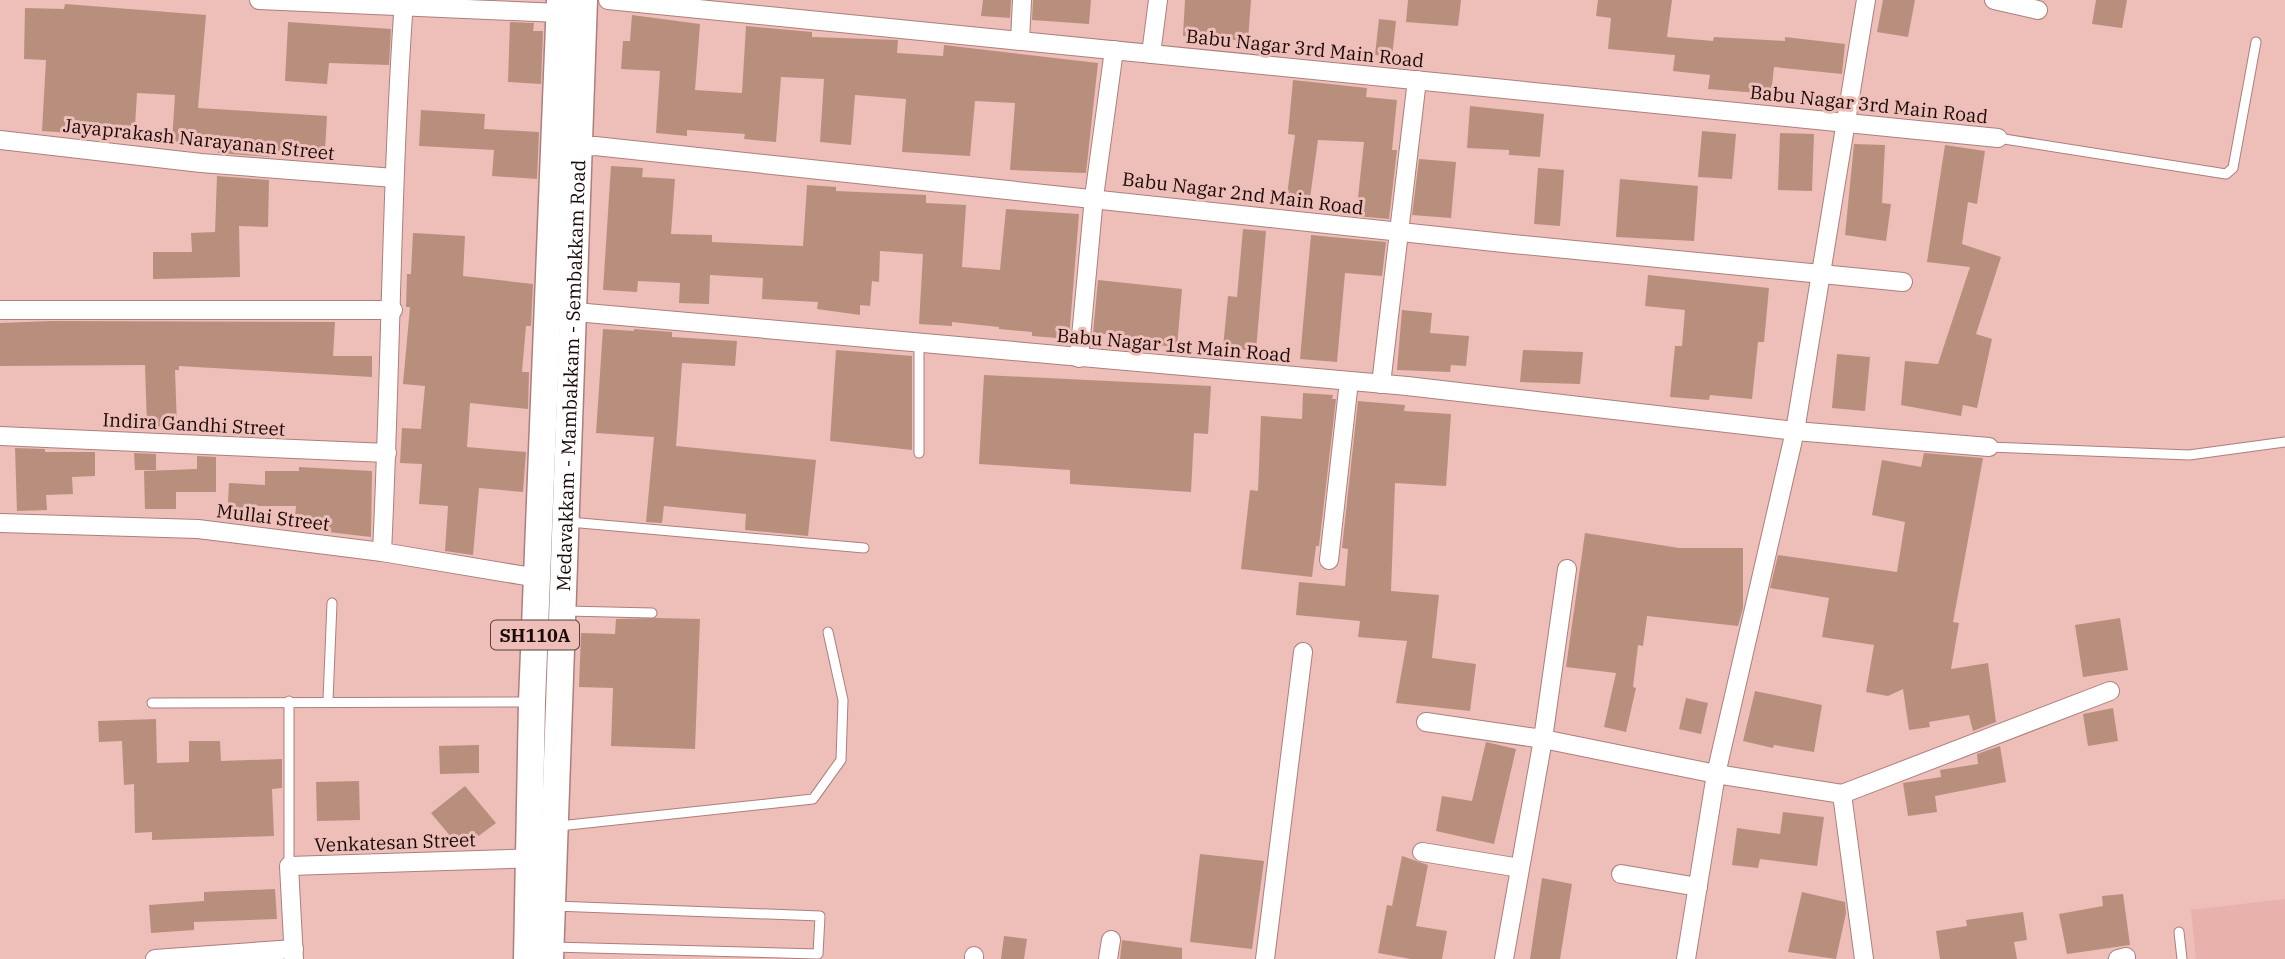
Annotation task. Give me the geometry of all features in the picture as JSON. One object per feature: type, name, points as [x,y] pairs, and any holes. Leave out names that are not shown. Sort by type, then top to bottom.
[{"type":"main road","name":"Medavakkam - Mambakkam - Sembakkam Road","points":[[550,953],[551,906],[540,858],[554,826],[538,578],[560,311],[578,148],[584,0]]},
{"type":"main road","name":"Medavakkam - Mambakkam - Sembakkam Road","points":[[527,959],[540,858],[545,702],[561,610],[564,522],[559,7]]},
{"type":"street","points":[[259,0],[559,7]]},
{"type":"street","name":"Babu Nagar 3rd Main Road","points":[[608,0],[1998,138]]},
{"type":"street","points":[[1020,41],[1023,0]]},
{"type":"street","points":[[1151,54],[1158,0]]},
{"type":"street","points":[[1686,959],[1716,774],[1795,431],[1866,0]]},
{"type":"street","points":[[1994,0],[2038,10]]},
{"type":"street","points":[[382,552],[393,310],[394,178],[404,3]]},
{"type":"street","points":[[1079,358],[1094,197],[1114,50]]},
{"type":"street","points":[[1381,384],[1417,80]]},
{"type":"street","name":"Jayaprakash Narayanan Street","points":[[0,140],[201,163],[394,178]]},
{"type":"street","name":"Babu Nagar 2nd Main Road","points":[[578,148],[595,146],[1094,197],[1398,232],[1903,282]]},
{"type":"street","points":[[0,310],[393,310]]},
{"type":"street","name":"Babu Nagar 1st Main Road","points":[[560,311],[1381,384],[1795,431],[1989,447]]},
{"type":"street","points":[[1329,560],[1349,382]]},
{"type":"street","name":"Indira Gandhi Street","points":[[0,436],[387,453]]},
{"type":"street","name":"Mullai Street","points":[[0,523],[198,529],[382,552],[538,578]]},
{"type":"street","points":[[1503,959],[1543,739],[1567,569]]},
{"type":"street","points":[[1265,959],[1303,652]]},
{"type":"street","points":[[1426,722],[1543,739],[1716,774],[1842,794],[2110,691]]},
{"type":"street","points":[[1842,794],[1864,959]]},
{"type":"street","points":[[1422,852],[1520,868]]},
{"type":"street","name":"Venkatesan Street","points":[[294,954],[289,866],[540,858]]},
{"type":"street","points":[[1621,874],[1698,887]]},
{"type":"street","points":[[1108,959],[1111,940]]},
{"type":"street","points":[[155,959],[294,954]]},
{"type":"lane","points":[[1998,138],[2226,174],[2232,168],[2256,42]]},
{"type":"lane","points":[[919,344],[919,453]]},
{"type":"lane","points":[[1989,447],[2189,455],[2285,442]]},
{"type":"lane","points":[[564,522],[864,548]]},
{"type":"lane","points":[[328,700],[332,603]]},
{"type":"lane","points":[[561,610],[652,613]]},
{"type":"lane","points":[[554,826],[813,799],[841,760],[843,700],[828,632]]},
{"type":"lane","points":[[152,703],[328,700],[545,702]]},
{"type":"lane","points":[[289,701],[289,866]]},
{"type":"lane","points":[[550,953],[818,954],[820,916],[551,906]]},
{"type":"lane","points":[[2179,932],[2182,959]]},
{"type":"shaded area","points":[[2285,899],[2285,959],[2196,959],[2191,910]]},
{"type":"building","points":[[983,0],[1011,0],[1010,18],[981,16]]},
{"type":"building","points":[[1033,0],[1091,0],[1089,24],[1032,20]]},
{"type":"building","points":[[1185,0],[1251,0],[1248,41],[1183,36]]},
{"type":"building","points":[[1408,0],[1461,0],[1458,26],[1406,22]]},
{"type":"building","points":[[1598,0],[1672,0],[1667,37],[1713,41],[1714,37],[1785,41],[1785,37],[1845,44],[1842,74],[1774,67],[1771,94],[1708,89],[1710,75],[1673,71],[1675,55],[1608,49],[1611,18],[1596,16]]},
{"type":"building","points":[[1883,0],[1915,0],[1908,37],[1877,32]]},
{"type":"building","points":[[2096,0],[2127,0],[2122,28],[2092,24]]},
{"type":"building","points":[[65,4],[206,15],[198,108],[327,116],[325,150],[283,147],[283,151],[270,151],[270,157],[218,153],[218,145],[172,142],[175,95],[137,93],[135,126],[87,123],[86,134],[42,131],[46,60],[24,59],[25,8],[64,9]]},
{"type":"building","points":[[632,15],[700,24],[695,90],[742,93],[746,26],[812,32],[812,37],[898,40],[897,53],[943,56],[944,45],[1098,63],[1086,173],[1010,170],[1015,103],[975,101],[970,156],[902,152],[906,99],[855,95],[851,145],[820,142],[824,79],[781,77],[776,142],[744,139],[745,134],[687,130],[687,136],[656,133],[660,71],[621,69],[623,41],[630,41]]},
{"type":"building","points":[[1379,19],[1396,21],[1392,57],[1375,55]]},
{"type":"building","points":[[288,22],[391,29],[389,65],[329,63],[327,84],[285,81]]},
{"type":"building","points":[[510,22],[534,23],[533,31],[543,31],[541,84],[508,82]]},
{"type":"building","points":[[1293,80],[1367,88],[1366,97],[1397,100],[1392,150],[1397,150],[1389,219],[1356,216],[1364,142],[1318,140],[1310,198],[1287,195],[1295,135],[1288,134]]},
{"type":"building","points":[[1470,106],[1544,114],[1540,157],[1509,155],[1509,150],[1467,148]]},
{"type":"building","points":[[421,110],[485,114],[484,129],[539,132],[537,179],[492,176],[494,150],[419,146]]},
{"type":"building","points":[[1702,131],[1736,134],[1732,179],[1698,177]]},
{"type":"building","points":[[1780,133],[1814,134],[1812,191],[1778,190]]},
{"type":"building","points":[[1854,144],[1885,145],[1882,203],[1891,204],[1886,241],[1845,235]]},
{"type":"building","points":[[1945,145],[1985,151],[1977,204],[1968,202],[1962,244],[2001,257],[1976,334],[1992,339],[1977,408],[1963,405],[1961,416],[1901,405],[1905,361],[1938,364],[1970,267],[1927,262]]},
{"type":"building","points":[[1419,159],[1456,162],[1451,218],[1412,215]]},
{"type":"building","points":[[611,166],[643,168],[642,177],[675,179],[671,234],[712,235],[712,242],[803,246],[807,185],[836,187],[836,191],[926,195],[926,203],[966,205],[962,267],[1000,270],[1006,209],[1079,214],[1069,339],[1032,336],[1032,332],[952,322],[952,326],[919,324],[923,254],[880,251],[879,282],[872,281],[870,306],[860,305],[860,315],[817,309],[818,302],[762,299],[763,278],[710,275],[709,304],[679,303],[680,283],[638,281],[637,292],[603,290]]},
{"type":"building","points":[[1538,168],[1564,170],[1560,226],[1534,224]]},
{"type":"building","points":[[217,176],[269,180],[268,227],[239,226],[240,277],[153,279],[153,252],[192,252],[191,233],[215,232]]},
{"type":"building","points":[[1620,179],[1698,186],[1694,241],[1616,237]]},
{"type":"building","points":[[1243,229],[1266,231],[1256,351],[1223,348],[1228,296],[1237,297]]},
{"type":"building","points":[[413,233],[465,236],[463,276],[533,284],[531,326],[526,326],[522,372],[529,372],[528,409],[470,403],[467,447],[526,452],[523,492],[479,488],[473,555],[445,551],[448,506],[419,504],[422,464],[400,463],[402,428],[421,429],[425,386],[403,384],[410,307],[406,307],[407,274],[411,274]]},
{"type":"building","points":[[1311,235],[1386,242],[1382,276],[1345,273],[1337,362],[1300,359]]},
{"type":"building","points":[[1648,275],[1769,288],[1764,342],[1758,342],[1752,399],[1710,395],[1709,400],[1670,397],[1675,346],[1682,346],[1685,310],[1645,306]]},
{"type":"building","points":[[1098,280],[1182,289],[1177,347],[1145,344],[1145,338],[1093,333]]},
{"type":"building","points":[[1402,310],[1432,313],[1430,333],[1469,336],[1466,366],[1451,365],[1450,372],[1397,370]]},
{"type":"building","points":[[335,322],[333,356],[372,356],[372,377],[179,366],[179,370],[175,370],[177,426],[147,427],[145,365],[0,366],[0,323]]},
{"type":"building","points":[[603,329],[672,332],[672,337],[737,341],[735,366],[682,363],[676,446],[816,460],[808,536],[745,530],[746,514],[664,506],[662,523],[646,522],[654,437],[596,433]]},
{"type":"building","points":[[836,350],[912,356],[912,450],[830,441]]},
{"type":"building","points":[[1523,350],[1583,352],[1580,384],[1520,382]]},
{"type":"building","points":[[1837,354],[1870,357],[1865,411],[1832,408]]},
{"type":"building","points":[[984,375],[1211,386],[1208,434],[1194,433],[1191,492],[1070,484],[1070,470],[979,464]]},
{"type":"building","points":[[1303,393],[1333,395],[1332,399],[1336,399],[1319,546],[1316,546],[1312,577],[1241,569],[1250,490],[1258,491],[1261,416],[1302,419]]},
{"type":"building","points":[[1358,401],[1405,405],[1404,411],[1451,414],[1446,486],[1395,483],[1391,591],[1439,595],[1432,658],[1476,664],[1470,711],[1396,703],[1407,641],[1358,637],[1360,621],[1296,615],[1299,582],[1345,586],[1348,549],[1342,548]]},
{"type":"building","points":[[15,448],[45,449],[45,452],[95,452],[95,476],[72,477],[73,494],[46,495],[47,510],[17,511]]},
{"type":"building","points":[[134,453],[156,454],[156,470],[135,470]]},
{"type":"building","points":[[1924,453],[1983,458],[1953,622],[1959,623],[1951,669],[1988,663],[1996,722],[1973,731],[1969,715],[1929,722],[1930,727],[1909,730],[1903,689],[1888,696],[1866,692],[1874,645],[1822,637],[1829,598],[1770,588],[1778,555],[1897,572],[1905,522],[1872,515],[1882,460],[1921,467]]},
{"type":"building","points":[[197,456],[216,457],[216,492],[176,492],[176,509],[145,509],[144,471],[197,469]]},
{"type":"building","points":[[299,467],[372,471],[371,537],[294,528],[296,506],[254,506],[254,524],[227,521],[229,483],[265,485],[265,471],[299,471]]},
{"type":"building","points":[[1585,533],[1679,548],[1743,548],[1743,608],[1738,626],[1647,616],[1643,646],[1638,645],[1633,687],[1636,688],[1626,732],[1604,727],[1616,673],[1566,667]]},
{"type":"building","points":[[2120,618],[2128,670],[2083,677],[2075,625]]},
{"type":"building","points":[[616,619],[700,619],[695,749],[611,746],[613,688],[579,687],[581,633],[615,634]]},
{"type":"building","points":[[1755,691],[1822,705],[1814,752],[1774,745],[1773,748],[1743,741]]},
{"type":"building","points":[[1686,698],[1708,703],[1701,734],[1679,729]]},
{"type":"building","points":[[2113,708],[2118,741],[2088,746],[2083,714]]},
{"type":"building","points":[[156,719],[157,763],[189,762],[189,741],[220,741],[221,761],[282,759],[282,788],[272,789],[274,836],[152,840],[152,832],[135,833],[134,784],[124,785],[122,741],[99,742],[98,721]]},
{"type":"building","points":[[1486,742],[1516,749],[1494,844],[1436,831],[1442,796],[1472,801]]},
{"type":"building","points":[[479,745],[479,773],[440,774],[439,746]]},
{"type":"building","points":[[2000,746],[2006,782],[1935,796],[1937,812],[1908,816],[1903,783],[1941,777],[1940,770],[1978,764],[1977,754]]},
{"type":"building","points":[[359,781],[360,820],[317,821],[316,782]]},
{"type":"building","points":[[465,786],[496,823],[461,849],[431,813]]},
{"type":"building","points":[[1783,812],[1824,817],[1817,866],[1760,859],[1758,868],[1732,865],[1737,828],[1780,834]]},
{"type":"building","points":[[1200,854],[1264,861],[1252,949],[1190,942]]},
{"type":"building","points":[[1402,856],[1428,865],[1416,926],[1447,931],[1442,959],[1411,959],[1378,953],[1387,905],[1392,906]]},
{"type":"building","points":[[1542,878],[1572,884],[1560,959],[1530,959]]},
{"type":"building","points":[[275,889],[277,919],[194,922],[194,930],[151,933],[149,905],[204,901],[204,892]]},
{"type":"building","points":[[1802,892],[1845,902],[1846,913],[1836,959],[1788,952]]},
{"type":"building","points":[[2123,894],[2130,945],[2067,954],[2059,914],[2103,906],[2102,896]]},
{"type":"building","points":[[2023,912],[2027,940],[2014,942],[2017,959],[1940,959],[1936,931],[1967,926],[1966,920]]},
{"type":"building","points":[[1004,936],[1027,939],[1024,959],[1001,959]]},
{"type":"building","points":[[1122,940],[1182,948],[1182,959],[1120,959]]}]
